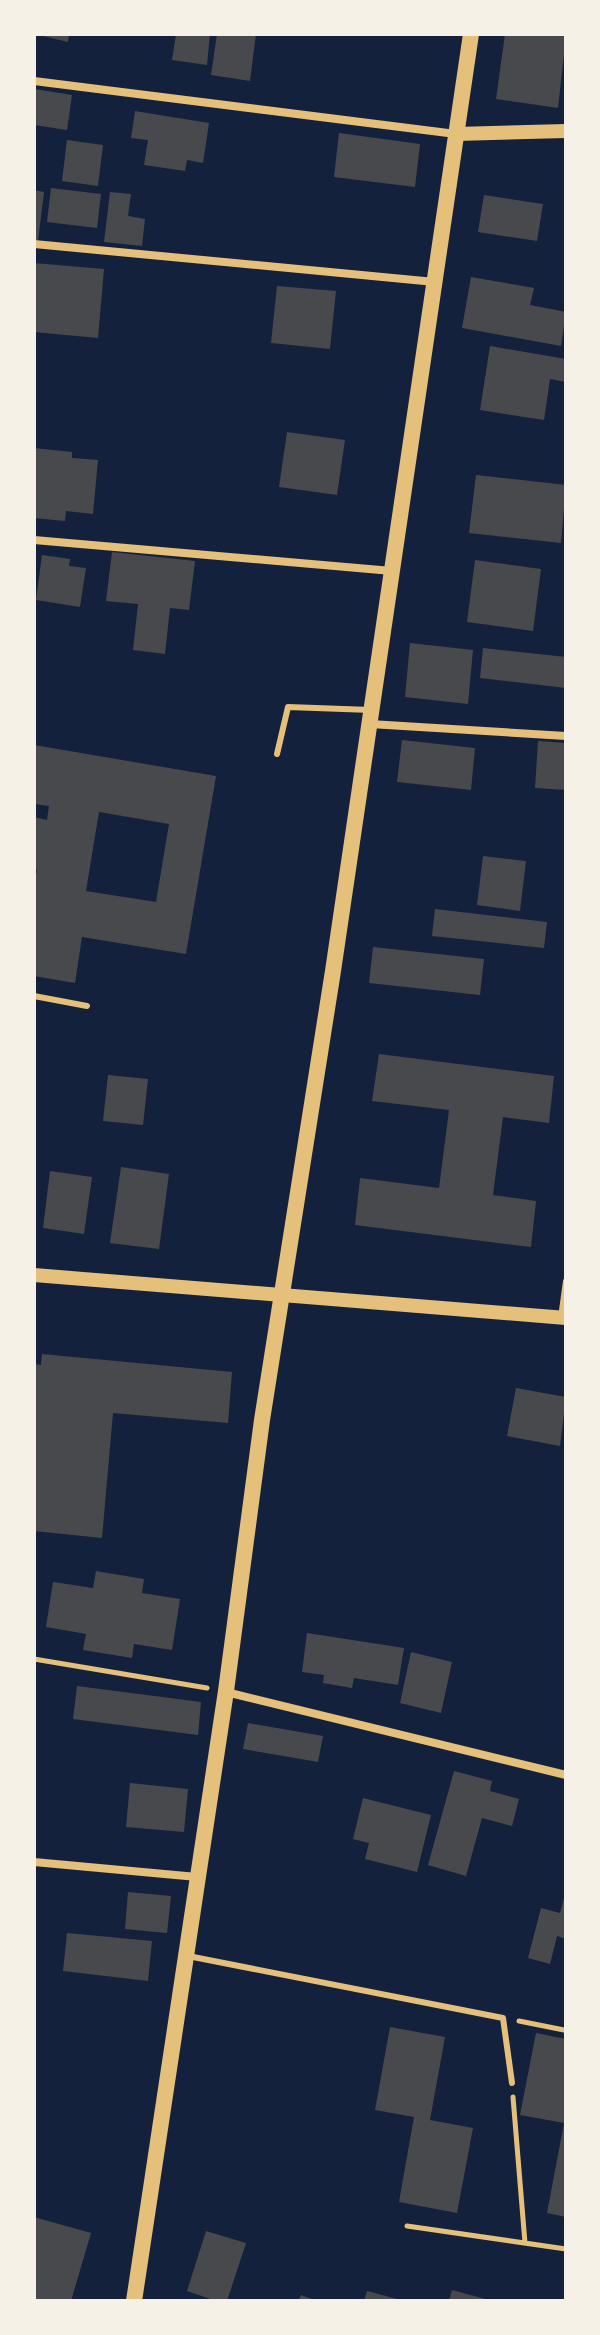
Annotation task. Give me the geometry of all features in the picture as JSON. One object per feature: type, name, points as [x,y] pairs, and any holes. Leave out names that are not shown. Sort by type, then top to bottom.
[{"type":"main road","points":[[134,2301],[226,1691],[281,1295],[471,34]]},
{"type":"street","points":[[34,81],[456,134],[566,131]]},
{"type":"street","points":[[34,244],[435,282]]},
{"type":"street","points":[[34,540],[392,572]]},
{"type":"street","points":[[370,717],[566,736]]},
{"type":"street","points":[[34,1275],[564,1318]]},
{"type":"street","points":[[226,1691],[566,1775]]},
{"type":"street","points":[[34,1862],[197,1877]]},
{"type":"lane","points":[[277,754],[288,707],[370,717]]},
{"type":"lane","points":[[34,996],[87,1006]]},
{"type":"lane","points":[[564,1318],[566,1281]]},
{"type":"lane","points":[[185,1956],[503,2018],[512,2083]]},
{"type":"path","points":[[34,1659],[226,1691]]},
{"type":"path","points":[[503,2018],[564,2030]]},
{"type":"path","points":[[512,2083],[525,2243]]},
{"type":"path","points":[[407,2226],[566,2249]]},
{"type":"building","points":[[35,34],[69,34],[68,42]]},
{"type":"building","points":[[176,34],[210,34],[207,65],[172,60]]},
{"type":"building","points":[[217,34],[256,34],[250,81],[211,75]]},
{"type":"building","points":[[505,34],[566,36],[558,108],[496,99]]},
{"type":"building","points":[[35,89],[72,95],[67,130],[34,125]]},
{"type":"building","points":[[135,111],[209,123],[203,163],[187,160],[185,171],[144,165],[148,140],[131,138]]},
{"type":"building","points":[[339,133],[420,144],[415,187],[334,177]]},
{"type":"building","points":[[67,140],[103,145],[98,186],[62,181]]},
{"type":"building","points":[[51,188],[101,194],[97,228],[47,222]]},
{"type":"building","points":[[34,190],[44,192],[38,241],[34,240]]},
{"type":"building","points":[[110,192],[131,194],[128,216],[145,219],[142,246],[104,242]]},
{"type":"building","points":[[484,195],[543,204],[537,241],[478,232]]},
{"type":"building","points":[[34,263],[104,269],[98,338],[34,332]]},
{"type":"building","points":[[471,277],[534,288],[530,305],[566,312],[561,346],[462,328]]},
{"type":"building","points":[[277,286],[336,291],[330,349],[271,343]]},
{"type":"building","points":[[490,346],[566,359],[566,382],[550,379],[544,420],[480,410]]},
{"type":"building","points":[[287,432],[345,440],[337,495],[279,487]]},
{"type":"building","points":[[34,448],[72,452],[72,458],[98,460],[93,514],[66,511],[65,521],[34,518]]},
{"type":"building","points":[[476,475],[566,485],[561,543],[469,533]]},
{"type":"building","points":[[112,552],[195,561],[189,610],[170,608],[165,654],[133,650],[138,604],[106,601]]},
{"type":"building","points":[[42,555],[70,559],[69,566],[86,568],[80,607],[36,600]]},
{"type":"building","points":[[475,560],[541,569],[533,631],[467,622]]},
{"type":"building","points":[[410,643],[473,650],[468,704],[405,697]]},
{"type":"building","points":[[483,648],[566,657],[566,688],[480,678]]},
{"type":"building","points":[[402,740],[475,748],[471,790],[397,782]]},
{"type":"building","points":[[538,741],[566,743],[566,790],[535,788]]},
{"type":"building","points":[[34,745],[216,776],[186,954],[82,937],[75,983],[34,976],[34,885],[37,870],[34,870],[34,817],[47,820],[49,806],[34,804]],"holes":[[[99,812],[169,824],[156,902],[86,891]]]},
{"type":"building","points":[[483,856],[526,861],[520,911],[477,905]]},
{"type":"building","points":[[435,909],[547,922],[544,948],[432,936]]},
{"type":"building","points":[[373,947],[484,959],[480,995],[369,983]]},
{"type":"building","points":[[379,1054],[554,1076],[549,1123],[503,1117],[493,1195],[536,1201],[531,1247],[355,1225],[360,1178],[439,1188],[449,1110],[372,1101]]},
{"type":"building","points":[[108,1075],[148,1079],[143,1125],[103,1121]]},
{"type":"building","points":[[121,1167],[169,1174],[159,1249],[110,1243]]},
{"type":"building","points":[[50,1171],[92,1177],[84,1234],[43,1228]]},
{"type":"building","points":[[42,1354],[232,1372],[228,1423],[113,1413],[102,1538],[34,1531],[34,1364],[41,1365]]},
{"type":"building","points":[[516,1388],[566,1397],[560,1446],[507,1436]]},
{"type":"building","points":[[96,1571],[144,1579],[142,1593],[180,1599],[172,1650],[134,1644],[132,1658],[83,1650],[86,1634],[46,1627],[53,1582],[93,1588]]},
{"type":"building","points":[[307,1633],[404,1648],[398,1685],[354,1678],[352,1688],[323,1683],[324,1675],[302,1672]]},
{"type":"building","points":[[411,1652],[452,1662],[441,1713],[400,1703]]},
{"type":"building","points":[[77,1686],[201,1702],[198,1735],[73,1719]]},
{"type":"building","points":[[248,1723],[323,1736],[318,1762],[243,1749]]},
{"type":"building","points":[[454,1771],[492,1781],[490,1791],[519,1799],[512,1826],[482,1818],[466,1876],[428,1865]]},
{"type":"building","points":[[130,1783],[188,1789],[184,1832],[126,1827]]},
{"type":"building","points":[[363,1798],[431,1815],[417,1872],[365,1859],[369,1843],[353,1839]]},
{"type":"building","points":[[128,1892],[171,1896],[167,1933],[125,1929]]},
{"type":"building","points":[[565,1894],[566,1939],[557,1936],[550,1964],[528,1958],[541,1908],[560,1913]]},
{"type":"building","points":[[67,1933],[152,1941],[148,1981],[63,1971]]},
{"type":"building","points":[[390,2027],[445,2037],[430,2120],[473,2128],[457,2213],[399,2202],[414,2117],[375,2110]]},
{"type":"building","points":[[536,2033],[566,2039],[566,2217],[547,2213],[564,2123],[520,2115]]},
{"type":"building","points":[[34,2217],[91,2233],[71,2301],[34,2301]]},
{"type":"building","points":[[206,2231],[246,2243],[227,2301],[216,2301],[187,2291]]},
{"type":"building","points":[[452,2290],[489,2300],[489,2301],[449,2301]]},
{"type":"building","points":[[367,2291],[401,2300],[401,2301],[364,2301]]},
{"type":"building","points":[[301,2295],[317,2301],[298,2301]]}]
